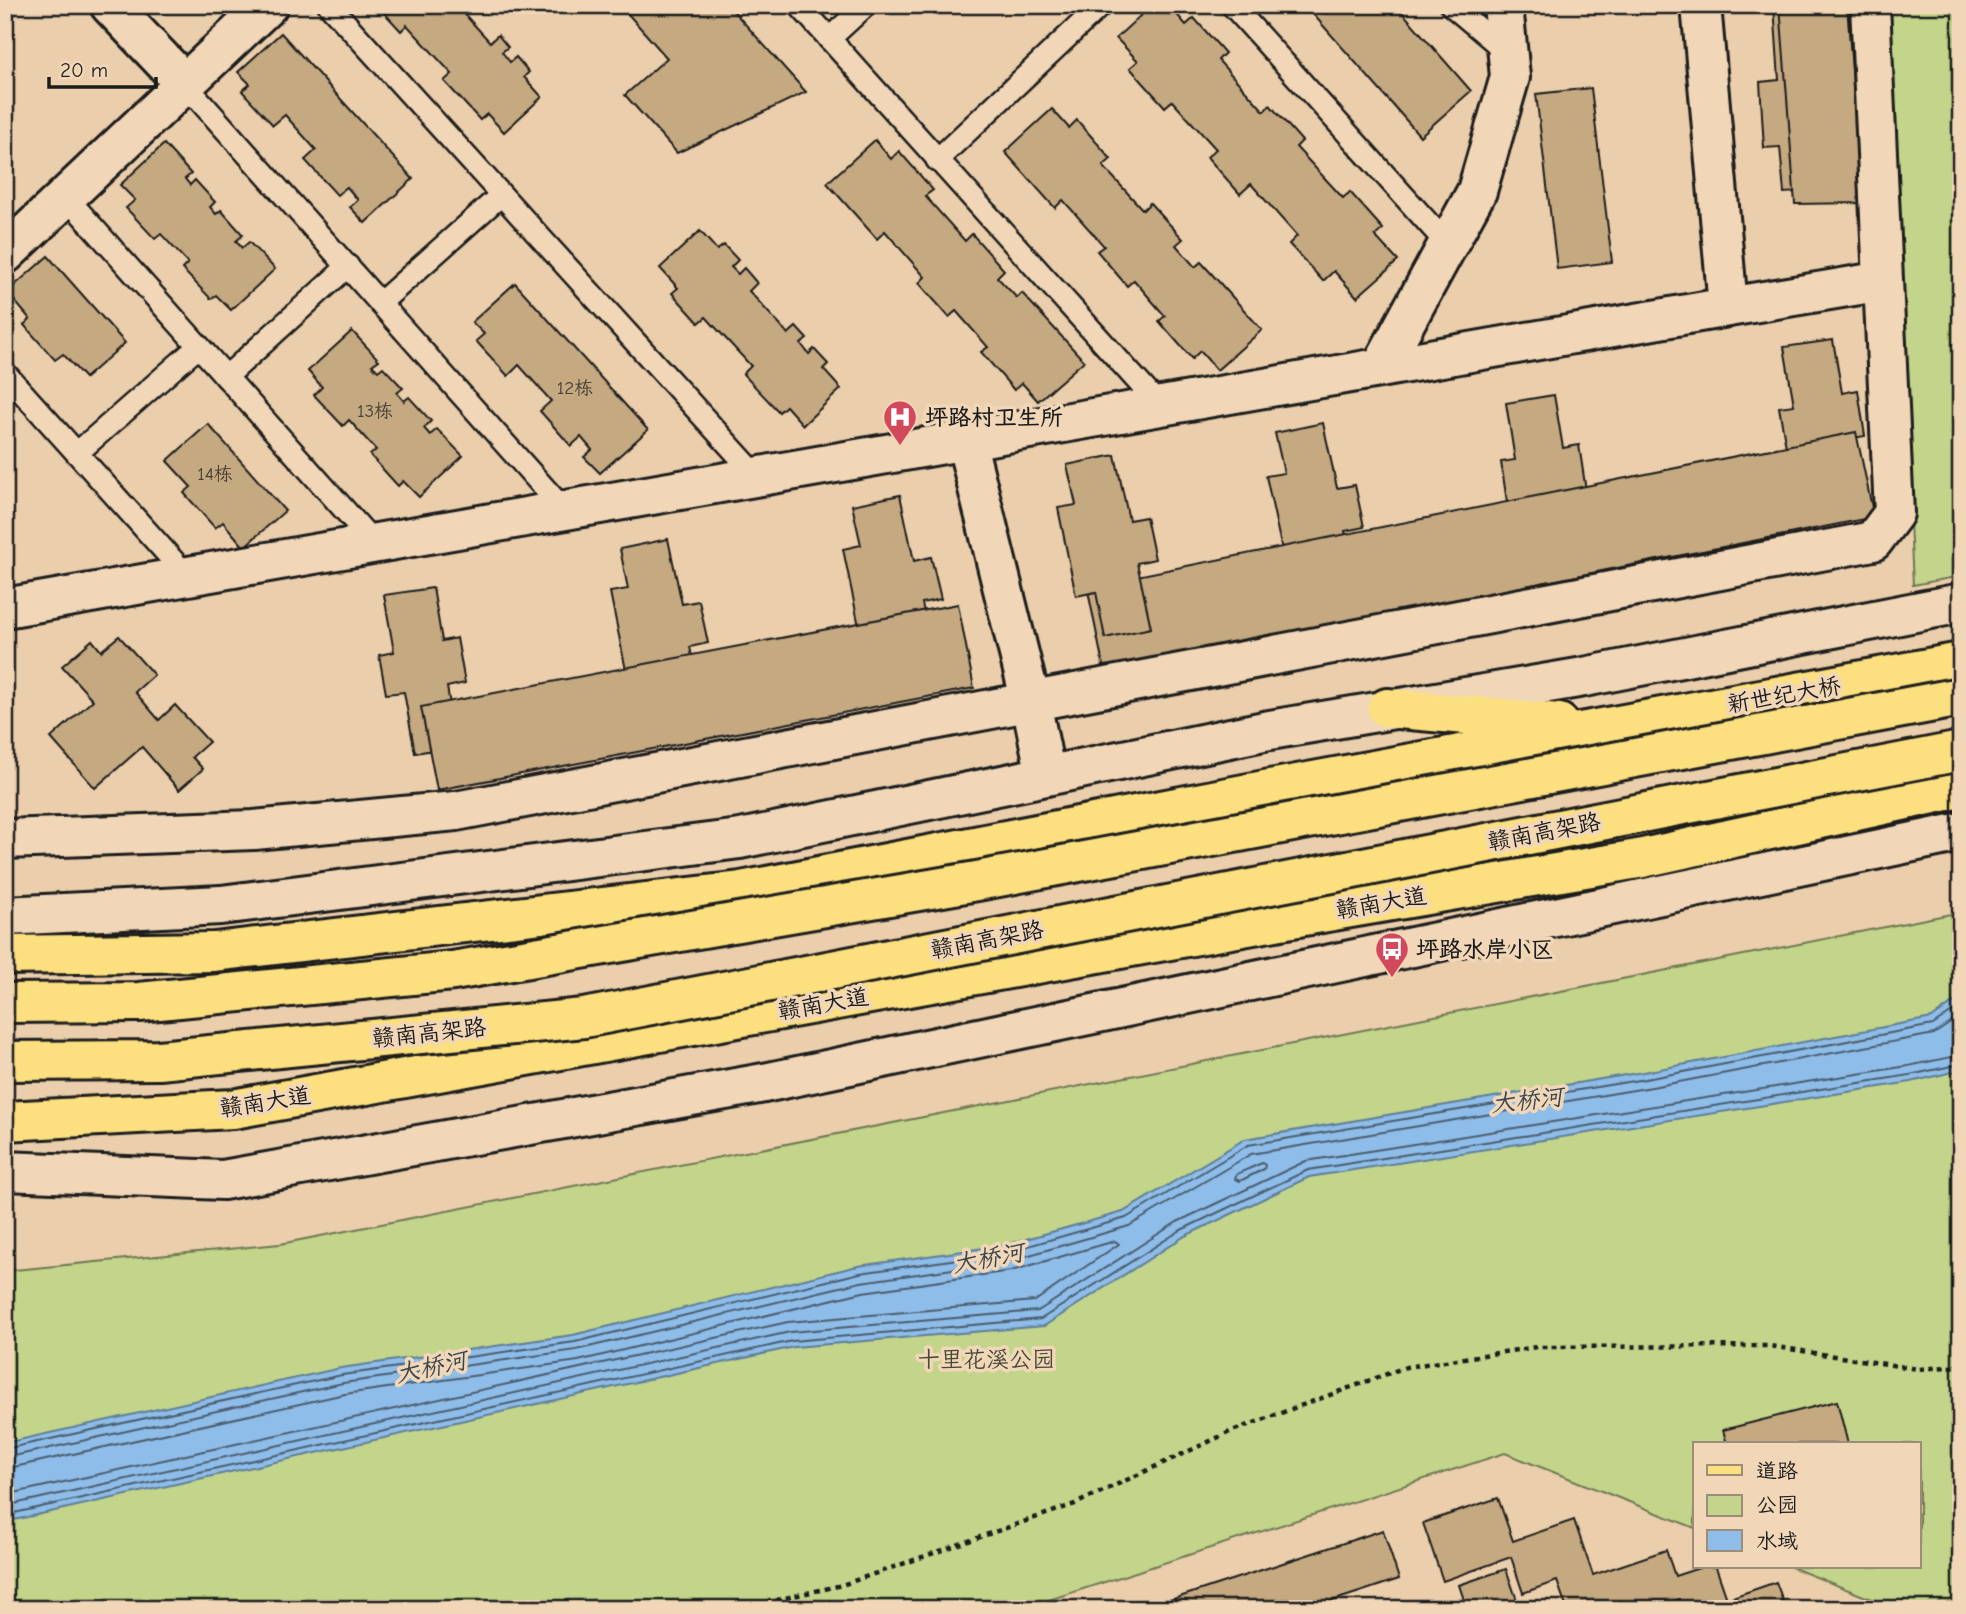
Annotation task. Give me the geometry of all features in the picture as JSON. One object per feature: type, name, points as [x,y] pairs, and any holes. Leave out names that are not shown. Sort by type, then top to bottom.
[{"type":"main road","name":"新世纪大桥","points":[[1606,727],[1961,662]]},
{"type":"main road","points":[[5,1003],[139,1002],[453,971],[991,878],[1961,697]]},
{"type":"main road","points":[[1387,708],[1606,727]]},
{"type":"main road","points":[[5,955],[214,952],[741,891],[1606,727]]},
{"type":"main road","name":"赣南高架路","points":[[5,1061],[159,1060],[584,1018],[1961,751]]},
{"type":"main road","name":"赣南大道","points":[[5,1121],[233,1109],[1286,919],[1638,859],[1961,788]]},
{"type":"main road","points":[[5,945],[214,952]]},
{"type":"main road","points":[[5,1145],[233,1109]]},
{"type":"street","points":[[110,5],[185,84]]},
{"type":"street","points":[[5,254],[268,5]]},
{"type":"street","points":[[1381,367],[1477,191],[1510,77],[1503,5]]},
{"type":"street","points":[[1701,5],[1728,307]]},
{"type":"street","points":[[5,839],[254,830],[456,811],[1873,541],[1894,513],[1870,5]]},
{"type":"street","points":[[5,608],[1883,281]]},
{"type":"street","points":[[966,440],[1031,702],[1046,776]]},
{"type":"street","points":[[5,916],[221,905],[740,839],[1387,708],[1584,677],[1961,603]]},
{"type":"street","points":[[5,1171],[223,1180],[764,1083],[1961,832]]},
{"type":"lane","points":[[329,5],[757,477]]},
{"type":"lane","points":[[799,5],[1160,406]]},
{"type":"lane","points":[[829,39],[866,5]]},
{"type":"lane","points":[[937,160],[1101,5]]},
{"type":"lane","points":[[1232,5],[1448,245]]},
{"type":"lane","points":[[1451,5],[1508,53]]},
{"type":"lane","points":[[185,84],[564,510]]},
{"type":"lane","points":[[380,303],[501,195]]},
{"type":"lane","points":[[67,198],[374,543]]},
{"type":"lane","points":[[226,377],[348,267]]},
{"type":"lane","points":[[77,453],[199,346]]},
{"type":"lane","points":[[5,373],[187,576]]},
{"type":"path","points":[[737,1609],[842,1585],[1075,1504],[1232,1431],[1406,1367],[1536,1347],[1770,1346],[1918,1368],[1961,1366]]},
{"type":"green space","points":[[1886,5],[1961,5],[1961,576],[1913,585]]},
{"type":"green space","name":"十里花溪公园","points":[[1961,912],[1961,1609],[1896,1609],[1794,1568],[1920,1568],[1920,1442],[1693,1442],[1693,1527],[1505,1453],[1021,1609],[5,1609],[5,1271],[280,1244]]},
{"type":"water","name":"大桥河","points":[[1961,997],[1961,1070],[1911,1082],[1309,1177],[1185,1236],[1044,1326],[794,1347],[5,1522],[5,1443],[341,1368],[573,1335],[858,1266],[1005,1245],[1123,1212],[1245,1139],[1649,1071],[1932,1018]]},
{"type":"building","points":[[377,5],[456,5],[490,42],[498,35],[508,47],[502,52],[510,62],[516,57],[529,72],[524,77],[542,97],[504,132],[487,114],[480,120],[444,81],[452,74],[407,25],[401,31]]},
{"type":"building","points":[[620,5],[728,5],[806,92],[677,153],[625,95],[667,58]]},
{"type":"building","points":[[1152,5],[1169,5],[1186,25],[1194,18],[1225,53],[1218,60],[1264,111],[1270,105],[1302,141],[1296,147],[1343,198],[1350,192],[1383,229],[1375,236],[1398,261],[1357,297],[1334,271],[1323,281],[1289,244],[1297,236],[1251,184],[1240,194],[1207,157],[1216,149],[1172,101],[1165,107],[1130,68],[1138,61],[1116,38]]},
{"type":"building","points":[[1305,5],[1396,5],[1471,91],[1420,136]]},
{"type":"building","points":[[1774,5],[1825,5],[1838,189],[1784,193],[1780,147],[1764,148],[1760,82],[1779,80]]},
{"type":"building","points":[[1780,5],[1847,5],[1862,203],[1795,204]]},
{"type":"building","points":[[281,33],[413,179],[365,223],[350,207],[358,200],[347,187],[337,195],[305,160],[316,150],[285,115],[273,125],[242,91],[250,84],[238,72]]},
{"type":"building","points":[[1591,88],[1612,262],[1557,269],[1536,94]]},
{"type":"building","points":[[1052,109],[1069,128],[1077,120],[1111,159],[1103,166],[1143,210],[1150,203],[1183,239],[1176,245],[1195,267],[1201,262],[1262,330],[1217,370],[1200,351],[1192,359],[1159,321],[1165,316],[1134,280],[1127,286],[1097,251],[1104,246],[1063,200],[1055,208],[1005,152]]},
{"type":"building","points":[[875,140],[891,159],[899,151],[933,190],[925,196],[965,241],[972,234],[1004,270],[997,277],[1017,298],[1022,293],[1084,361],[1038,401],[1022,383],[1014,390],[981,352],[988,347],[956,311],[949,317],[919,283],[925,277],[885,231],[877,239],[827,183]]},
{"type":"building","points":[[164,144],[191,174],[185,179],[190,185],[195,180],[215,202],[210,207],[216,214],[221,210],[243,235],[236,241],[242,248],[249,242],[275,269],[231,310],[216,295],[211,299],[182,269],[188,263],[161,234],[155,239],[126,208],[135,200],[120,185]]},
{"type":"building","points":[[700,231],[717,250],[724,245],[738,260],[731,267],[738,274],[744,268],[757,283],[749,291],[788,334],[796,327],[807,339],[801,344],[809,354],[814,349],[828,364],[823,369],[841,389],[803,425],[786,406],[779,412],[743,374],[751,366],[706,317],[699,323],[672,293],[678,288],[660,268]]},
{"type":"building","points":[[48,256],[125,343],[85,378],[63,354],[55,360],[24,325],[30,319],[7,292]]},
{"type":"building","points":[[515,283],[648,430],[600,473],[584,457],[592,450],[581,437],[571,446],[540,411],[551,401],[519,365],[508,376],[476,341],[484,334],[472,322]]},
{"type":"building","points":[[352,331],[379,360],[372,365],[378,371],[383,367],[403,388],[397,393],[404,401],[409,397],[431,421],[424,428],[430,435],[437,429],[463,456],[419,497],[403,481],[398,486],[370,455],[376,450],[349,420],[343,426],[314,395],[322,387],[308,371]]},
{"type":"building","points":[[1833,340],[1842,393],[1858,390],[1865,436],[1847,439],[1858,499],[1815,506],[1804,444],[1786,447],[1779,407],[1794,405],[1784,347]]},
{"type":"building","points":[[1554,395],[1563,448],[1579,445],[1586,491],[1569,494],[1579,554],[1536,561],[1525,499],[1507,502],[1501,462],[1515,460],[1506,403]]},
{"type":"building","points":[[1323,423],[1337,488],[1355,485],[1364,527],[1345,531],[1359,596],[1313,606],[1303,560],[1285,564],[1266,476],[1284,473],[1275,433]]},
{"type":"building","points":[[208,424],[285,511],[244,547],[223,522],[215,528],[184,493],[191,487],[167,461]]},
{"type":"building","points":[[1856,432],[1874,517],[1104,670],[1087,586]]},
{"type":"building","points":[[1115,455],[1129,520],[1146,517],[1155,559],[1137,563],[1151,628],[1105,638],[1096,592],[1076,596],[1058,508],[1076,505],[1067,465]]},
{"type":"building","points":[[900,495],[914,561],[931,557],[941,599],[922,603],[936,669],[890,678],[880,632],[861,636],[843,549],[861,545],[852,505]]},
{"type":"building","points":[[668,539],[682,604],[699,601],[708,643],[690,647],[704,712],[658,722],[648,676],[628,680],[610,592],[628,589],[620,549]]},
{"type":"building","points":[[433,588],[442,641],[457,638],[465,683],[447,687],[457,746],[415,753],[404,692],[386,694],[379,655],[394,652],[384,595]]},
{"type":"building","points":[[958,604],[974,688],[437,790],[421,707]]},
{"type":"building","points":[[119,636],[154,675],[135,692],[159,720],[175,705],[209,742],[192,757],[203,769],[179,790],[142,747],[95,788],[51,738],[93,700],[62,666],[92,640],[101,651]]},
{"type":"building","points":[[1837,1401],[1847,1442],[1726,1442],[1723,1430]]},
{"type":"building","points":[[1498,1498],[1513,1541],[1574,1520],[1593,1575],[1666,1550],[1675,1576],[1699,1568],[1716,1568],[1727,1599],[1776,1582],[1786,1609],[1698,1609],[1697,1605],[1682,1609],[1679,1599],[1649,1609],[1567,1609],[1557,1581],[1523,1593],[1511,1557],[1443,1581],[1423,1523]]},
{"type":"building","points":[[1383,1530],[1399,1579],[1308,1609],[1143,1609]]},
{"type":"building","points":[[1506,1569],[1520,1609],[1467,1609],[1459,1585]]},
{"type":"place","name":"坪路村卫生所","points":[[900,447]]},
{"type":"place","name":"坪路水岸小区","points":[[1392,979]]}]
